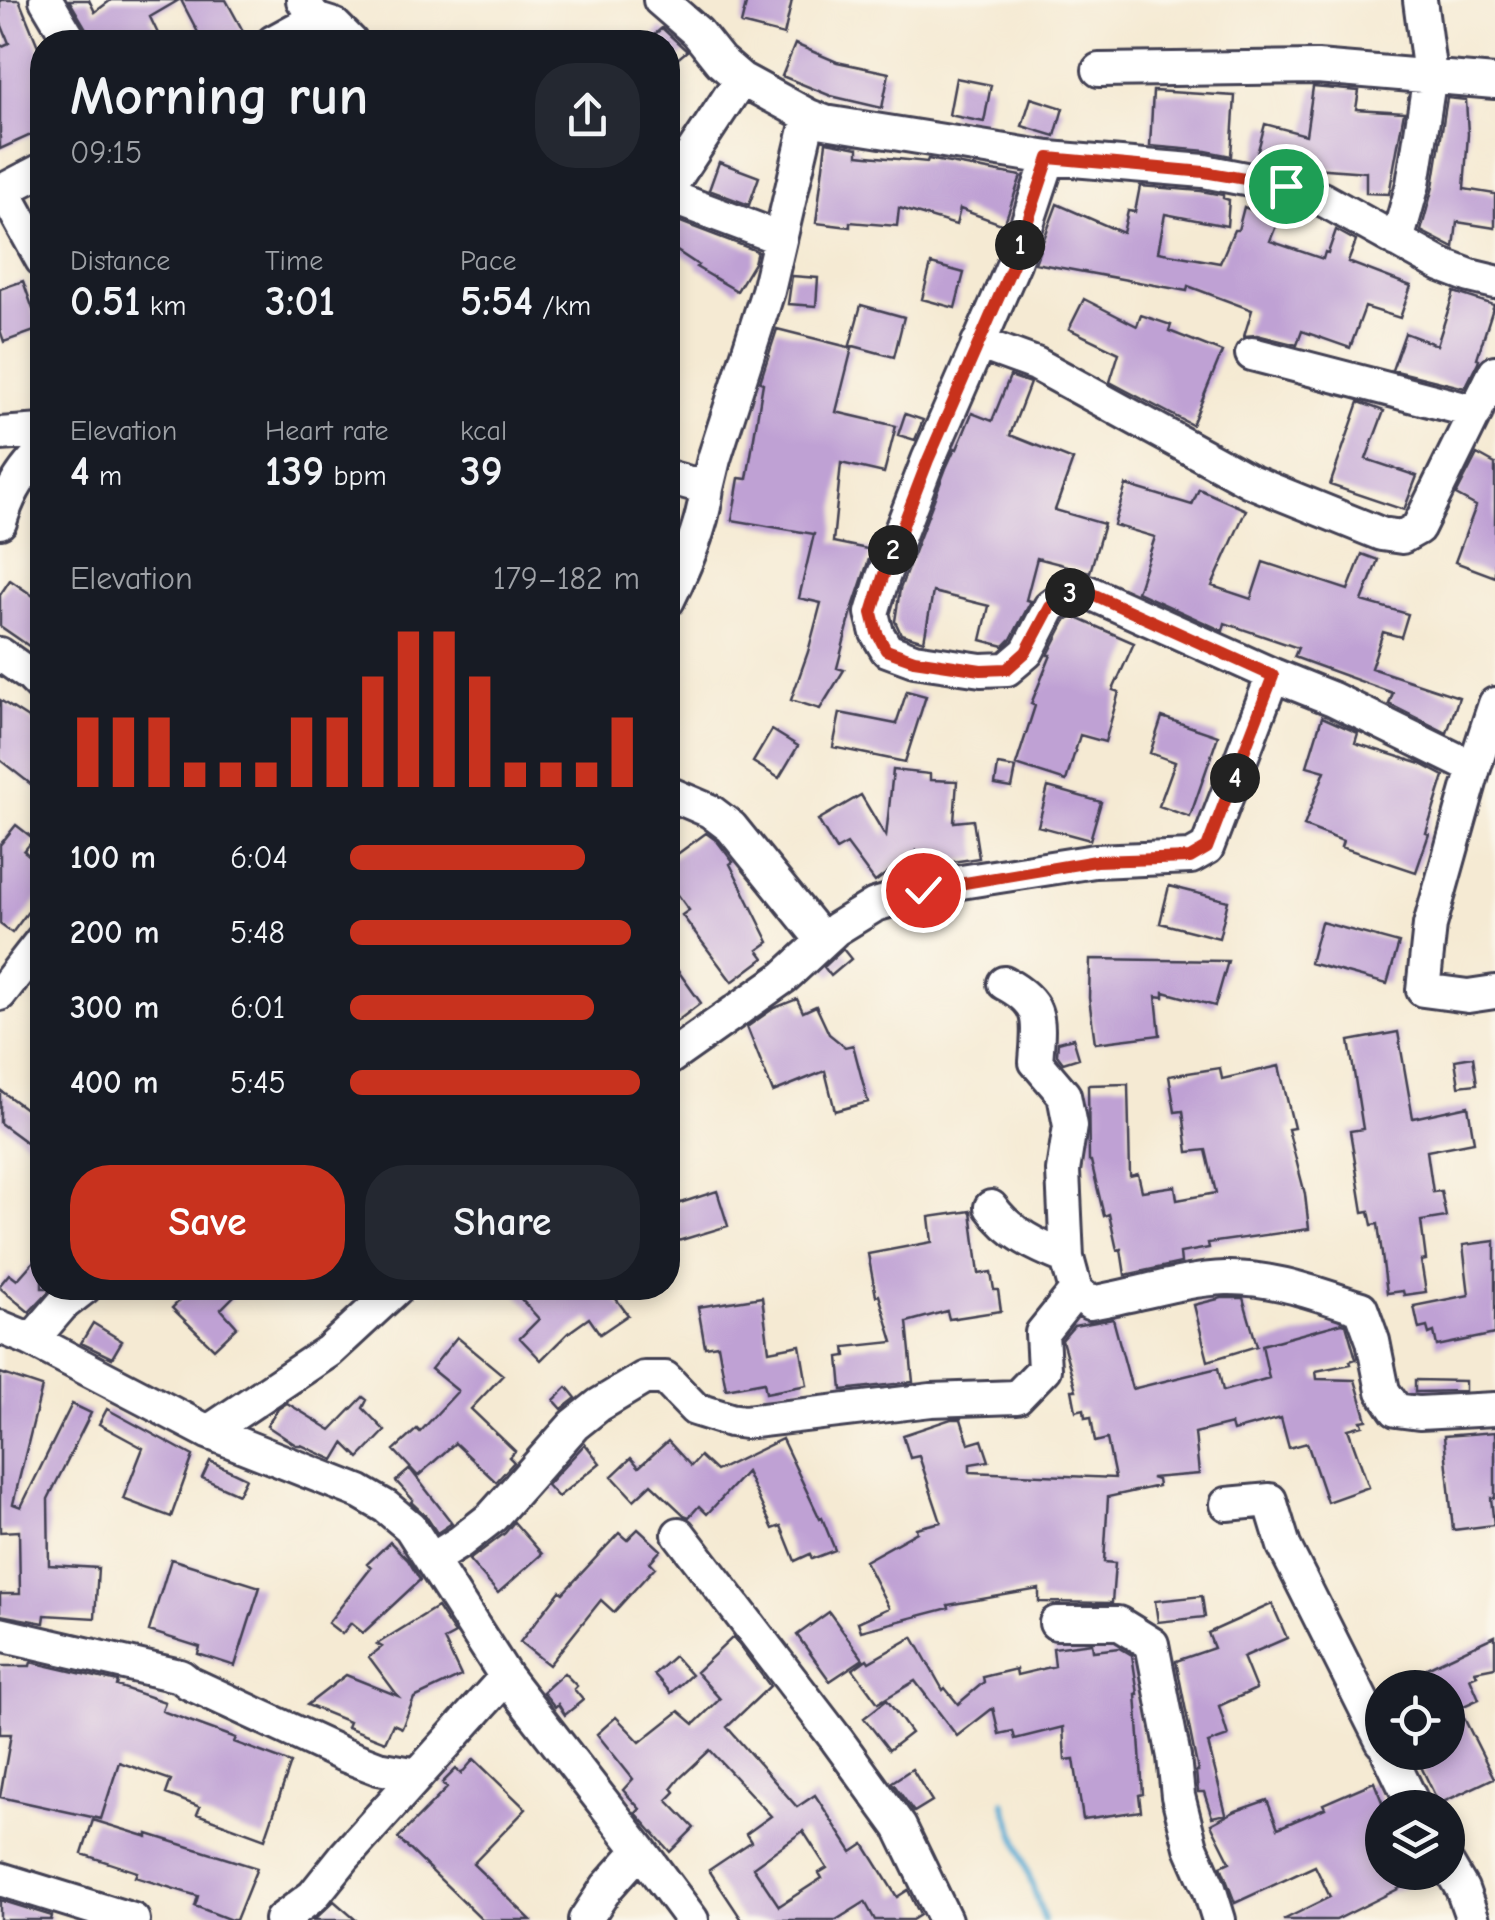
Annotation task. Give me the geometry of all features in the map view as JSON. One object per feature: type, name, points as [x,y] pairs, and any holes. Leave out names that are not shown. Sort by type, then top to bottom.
[{"type":"street","points":[[46,0],[64,30]]},
{"type":"street","points":[[660,0],[742,79],[826,122],[1049,158],[1204,172],[1286,186],[1322,199],[1442,264],[1495,282]]},
{"type":"street","points":[[1397,241],[1413,184],[1430,75],[1420,0]]},
{"type":"street","points":[[286,30],[309,10],[339,30]]},
{"type":"street","points":[[1099,70],[1318,67],[1495,82]]},
{"type":"street","points":[[680,175],[742,79]]},
{"type":"street","points":[[680,571],[706,506],[714,460],[768,290],[810,116]]},
{"type":"street","points":[[1049,158],[1014,262],[928,460],[883,577],[872,613],[886,650],[914,660],[981,670],[1007,669],[1026,652],[1050,607],[1069,594],[1088,592],[1333,699],[1474,768]]},
{"type":"street","points":[[30,177],[2,192],[30,240]]},
{"type":"street","points":[[680,198],[780,238]]},
{"type":"street","points":[[978,343],[1036,364],[1250,481],[1381,534],[1402,538],[1418,528],[1495,372]]},
{"type":"street","points":[[1252,354],[1476,412]]},
{"type":"street","points":[[0,434],[30,432]]},
{"type":"street","points":[[0,522],[6,503],[30,463]]},
{"type":"street","points":[[680,480],[708,488]]},
{"type":"street","points":[[0,654],[30,675]]},
{"type":"street","points":[[680,1051],[784,977],[836,928],[875,905],[942,885],[1096,861],[1190,858],[1207,848],[1273,676]]},
{"type":"street","points":[[1495,706],[1430,925],[1423,990],[1468,996],[1495,992]]},
{"type":"street","points":[[680,797],[710,811],[731,827],[823,940]]},
{"type":"street","points":[[0,994],[30,955]]},
{"type":"street","points":[[1004,983],[1024,994],[1037,1011],[1036,1062],[1064,1095],[1070,1126],[1063,1171],[1067,1258],[1076,1291],[1090,1303],[1224,1278],[1268,1280],[1292,1286],[1361,1308],[1384,1391],[1396,1410],[1419,1413],[1495,1409]]},
{"type":"street","points":[[992,1207],[1004,1225],[1036,1246],[1067,1258]]},
{"type":"street","points":[[430,1560],[492,1517],[574,1425],[644,1378],[665,1378],[695,1409],[745,1422],[931,1400],[1018,1398],[1044,1369],[1042,1333],[1076,1291]]},
{"type":"street","points":[[32,1340],[68,1300]]},
{"type":"street","points":[[208,1432],[328,1351],[384,1300]]},
{"type":"street","points":[[0,1328],[32,1340],[208,1432],[360,1492],[386,1507],[410,1528],[506,1677],[692,1920]]},
{"type":"street","points":[[1227,1504],[1270,1500],[1284,1546],[1365,1707]]},
{"type":"street","points":[[679,1534],[900,1827],[945,1920]]},
{"type":"street","points":[[1056,1623],[1118,1623],[1152,1644],[1178,1796],[1219,1920]]},
{"type":"street","points":[[0,1634],[180,1676],[344,1755],[378,1768],[418,1775]]},
{"type":"street","points":[[281,1920],[313,1896],[344,1856],[506,1677]]},
{"type":"street","points":[[585,1920],[607,1887],[640,1850]]},
{"type":"street","points":[[0,1880],[133,1920]]},
{"type":"street","points":[[1462,1890],[1473,1920]]},
{"type":"building","points":[[0,0],[19,0],[31,30],[30,135],[0,149],[0,47],[9,43],[0,21]]},
{"type":"building","points":[[69,0],[89,0],[95,12],[111,0],[179,0],[150,17],[156,30],[87,30]]},
{"type":"building","points":[[181,0],[226,0],[242,30],[197,30]]},
{"type":"building","points":[[747,0],[792,0],[784,35],[741,24]]},
{"type":"building","points":[[795,44],[837,62],[889,73],[882,108],[831,96],[782,76]]},
{"type":"building","points":[[956,78],[991,85],[984,122],[949,115]]},
{"type":"building","points":[[1313,87],[1359,91],[1356,109],[1404,112],[1389,194],[1366,193],[1366,172],[1287,166],[1256,158],[1265,124],[1306,135]]},
{"type":"building","points":[[1153,91],[1235,96],[1231,156],[1150,146]]},
{"type":"building","points":[[1031,98],[1063,108],[1055,136],[1022,126]]},
{"type":"building","points":[[1447,98],[1466,100],[1464,189],[1495,194],[1495,228],[1457,222],[1454,248],[1421,231],[1433,187]]},
{"type":"building","points":[[826,142],[858,148],[858,155],[927,162],[928,159],[1021,176],[1004,225],[960,209],[956,225],[899,208],[897,226],[816,223]]},
{"type":"building","points":[[719,162],[759,177],[749,205],[709,190]]},
{"type":"building","points":[[1140,186],[1201,191],[1229,200],[1227,226],[1165,214],[1158,252],[1220,263],[1234,230],[1238,230],[1244,207],[1278,221],[1270,241],[1323,259],[1336,230],[1356,241],[1348,262],[1411,286],[1400,318],[1365,307],[1350,348],[1302,331],[1297,345],[1257,335],[1244,336],[1252,310],[1188,286],[1187,291],[1035,263],[1057,204],[1123,233],[1128,211],[1135,212]]},
{"type":"building","points":[[680,222],[757,251],[737,291],[680,253]]},
{"type":"building","points":[[931,264],[964,273],[955,308],[922,299]]},
{"type":"building","points":[[792,276],[818,278],[816,306],[788,304]]},
{"type":"building","points":[[23,281],[30,301],[30,333],[4,342],[0,330],[0,289]]},
{"type":"building","points":[[1454,292],[1494,305],[1478,362],[1465,388],[1392,370],[1405,333],[1437,345]]},
{"type":"building","points":[[1084,299],[1137,326],[1141,315],[1171,325],[1169,331],[1222,352],[1192,425],[1110,382],[1119,353],[1069,329]]},
{"type":"building","points":[[861,305],[904,317],[894,357],[850,345]]},
{"type":"building","points":[[777,329],[852,348],[836,412],[896,426],[884,473],[841,463],[833,542],[872,550],[837,668],[844,670],[820,709],[791,700],[821,603],[799,598],[814,534],[732,520],[739,478],[747,479],[763,383],[760,382]]},
{"type":"building","points":[[1010,376],[1030,383],[1010,435],[1073,460],[1055,510],[1104,524],[1090,572],[1037,558],[1026,600],[1031,601],[1004,646],[981,640],[989,606],[933,592],[924,641],[901,634],[895,621],[900,589],[946,468],[972,413],[992,421]]},
{"type":"building","points":[[1359,402],[1384,411],[1366,459],[1417,476],[1404,510],[1330,485]]},
{"type":"building","points":[[905,414],[923,420],[915,440],[898,435]]},
{"type":"building","points":[[1477,454],[1495,464],[1495,577],[1455,562],[1476,506],[1456,495]]},
{"type":"building","points":[[1126,485],[1192,505],[1199,489],[1246,510],[1212,586],[1251,599],[1263,562],[1348,590],[1362,554],[1378,560],[1362,601],[1408,614],[1401,637],[1383,632],[1371,668],[1459,697],[1447,733],[1389,704],[1393,693],[1294,657],[1298,648],[1225,623],[1223,631],[1137,592],[1155,537],[1114,525]]},
{"type":"building","points":[[10,580],[30,594],[30,647],[0,626],[0,595]]},
{"type":"building","points":[[1072,616],[1134,643],[1113,690],[1119,692],[1105,742],[1080,735],[1066,781],[1016,765],[1048,655],[1066,620]]},
{"type":"building","points":[[907,691],[926,696],[905,762],[833,747],[840,713],[896,724]]},
{"type":"building","points":[[0,700],[30,719],[30,784],[0,760]]},
{"type":"building","points":[[1162,717],[1218,736],[1190,817],[1159,806],[1175,762],[1150,753]]},
{"type":"building","points":[[1322,717],[1358,733],[1355,743],[1421,764],[1444,776],[1416,872],[1341,847],[1343,841],[1304,826],[1325,771],[1307,766]]},
{"type":"building","points":[[772,730],[798,746],[779,778],[753,762]]},
{"type":"building","points":[[998,765],[1016,768],[1012,788],[995,785]]},
{"type":"building","points":[[893,770],[930,774],[930,780],[957,781],[954,822],[973,820],[979,858],[918,867],[916,851],[875,882],[847,844],[836,850],[818,820],[861,795],[886,837]]},
{"type":"building","points":[[1048,787],[1101,802],[1090,840],[1038,826]]},
{"type":"building","points":[[16,825],[30,836],[24,851],[30,856],[30,909],[12,933],[0,924],[0,845]]},
{"type":"building","points":[[706,833],[717,841],[733,862],[730,864],[769,942],[758,950],[764,958],[732,982],[682,915],[689,910],[680,898],[680,852]]},
{"type":"building","points":[[1169,886],[1228,901],[1219,938],[1160,923]]},
{"type":"building","points":[[1321,922],[1399,943],[1387,984],[1310,963]]},
{"type":"building","points":[[843,949],[851,959],[831,976],[824,967]]},
{"type":"building","points":[[1090,959],[1228,961],[1215,1006],[1164,992],[1164,997],[1156,996],[1160,1035],[1095,1043],[1089,998]]},
{"type":"building","points":[[680,974],[701,1003],[680,1019]]},
{"type":"building","points":[[797,999],[803,1012],[816,1006],[829,1034],[845,1047],[853,1045],[868,1102],[835,1111],[825,1071],[773,1092],[747,1027],[774,1008]]},
{"type":"building","points":[[1398,1032],[1413,1118],[1468,1106],[1474,1142],[1427,1151],[1433,1192],[1441,1191],[1446,1217],[1421,1221],[1426,1292],[1404,1295],[1403,1291],[1387,1293],[1378,1224],[1372,1225],[1369,1211],[1363,1212],[1350,1131],[1363,1129],[1349,1041]]},
{"type":"building","points":[[1073,1038],[1079,1058],[1063,1063],[1057,1055],[1058,1042]]},
{"type":"building","points":[[1473,1057],[1477,1084],[1459,1086],[1455,1060]]},
{"type":"building","points":[[1279,1066],[1294,1128],[1288,1129],[1305,1194],[1309,1229],[1208,1243],[1209,1248],[1180,1253],[1181,1263],[1125,1275],[1121,1249],[1117,1250],[1109,1214],[1104,1216],[1089,1161],[1088,1085],[1128,1084],[1130,1176],[1138,1174],[1142,1191],[1175,1186],[1177,1200],[1216,1193],[1206,1150],[1188,1152],[1183,1111],[1175,1112],[1169,1076],[1220,1068],[1222,1079]]},
{"type":"building","points":[[0,1090],[30,1112],[30,1145],[0,1123]]},
{"type":"building","points":[[717,1191],[728,1226],[680,1240],[680,1203]]},
{"type":"building","points":[[971,1211],[979,1274],[991,1272],[1001,1311],[949,1319],[947,1311],[907,1322],[913,1382],[842,1390],[839,1357],[846,1356],[845,1347],[893,1342],[879,1295],[876,1296],[868,1254],[932,1242],[929,1217]]},
{"type":"building","points":[[1495,1241],[1495,1334],[1437,1346],[1434,1332],[1429,1334],[1427,1327],[1419,1329],[1414,1306],[1469,1295],[1463,1245]]},
{"type":"building","points":[[30,1265],[30,1300],[40,1300],[29,1312],[0,1288],[9,1274],[17,1280]]},
{"type":"building","points":[[762,1297],[769,1351],[800,1345],[807,1385],[766,1393],[764,1382],[726,1389],[718,1345],[705,1347],[698,1307]]},
{"type":"building","points":[[1243,1298],[1257,1346],[1208,1361],[1194,1305]]},
{"type":"building","points":[[180,1300],[230,1300],[221,1309],[237,1327],[214,1349],[172,1308]]},
{"type":"building","points":[[522,1300],[617,1300],[628,1315],[600,1334],[589,1318],[541,1360],[520,1338],[539,1319]]},
{"type":"building","points":[[1113,1319],[1132,1389],[1218,1368],[1223,1391],[1269,1378],[1262,1345],[1346,1324],[1356,1359],[1351,1364],[1316,1371],[1317,1379],[1355,1380],[1367,1420],[1348,1429],[1369,1487],[1327,1502],[1307,1443],[1289,1448],[1281,1418],[1233,1431],[1231,1424],[1195,1433],[1199,1474],[1151,1478],[1157,1480],[1158,1486],[1108,1497],[1104,1562],[1115,1563],[1112,1603],[1039,1602],[1039,1589],[948,1605],[949,1608],[861,1631],[858,1622],[889,1608],[865,1561],[917,1532],[916,1528],[941,1522],[919,1456],[910,1458],[903,1435],[961,1419],[969,1444],[982,1440],[989,1461],[970,1464],[970,1472],[1115,1478],[1107,1439],[1095,1442],[1091,1417],[1085,1418],[1084,1409],[1076,1411],[1072,1390],[1076,1390],[1062,1340],[1074,1326]]},
{"type":"building","points":[[93,1323],[122,1341],[112,1358],[81,1343]]},
{"type":"building","points":[[457,1337],[503,1375],[471,1409],[515,1451],[509,1457],[514,1462],[496,1482],[455,1443],[418,1476],[394,1450],[417,1429],[420,1432],[458,1391],[431,1369]]},
{"type":"building","points":[[0,1373],[42,1387],[13,1504],[21,1507],[72,1404],[91,1413],[48,1499],[49,1565],[98,1568],[95,1618],[45,1615],[44,1623],[0,1615],[0,1594],[20,1594],[19,1531],[0,1532]]},
{"type":"building","points":[[1415,1380],[1465,1381],[1465,1391],[1415,1392]]},
{"type":"building","points":[[567,1387],[576,1398],[562,1409],[554,1400]]},
{"type":"building","points":[[363,1397],[367,1400],[363,1408],[385,1431],[359,1458],[344,1443],[334,1460],[296,1445],[267,1426],[287,1403],[331,1430]]},
{"type":"building","points":[[107,1409],[193,1456],[171,1517],[123,1499],[143,1448],[99,1424]]},
{"type":"building","points":[[1495,1432],[1495,1498],[1491,1498],[1494,1525],[1453,1530],[1444,1436]]},
{"type":"building","points":[[782,1439],[835,1550],[812,1559],[810,1554],[795,1561],[781,1526],[773,1529],[746,1472],[707,1514],[699,1506],[689,1517],[651,1484],[634,1500],[612,1476],[631,1458],[639,1467],[668,1441],[691,1466],[700,1456],[716,1471]]},
{"type":"building","points":[[585,1444],[600,1463],[558,1497],[547,1485]]},
{"type":"building","points":[[210,1461],[246,1478],[238,1494],[202,1478]]},
{"type":"building","points":[[410,1469],[452,1523],[437,1533],[396,1481]]},
{"type":"building","points":[[514,1522],[542,1554],[498,1593],[469,1560]]},
{"type":"building","points":[[638,1529],[661,1550],[650,1562],[655,1567],[614,1612],[601,1600],[549,1665],[520,1642],[560,1591],[563,1593],[619,1533],[627,1540]]},
{"type":"building","points":[[390,1542],[420,1580],[363,1633],[351,1623],[342,1634],[328,1623],[371,1568],[367,1564]]},
{"type":"building","points":[[171,1559],[260,1587],[235,1666],[198,1654],[200,1647],[149,1631]]},
{"type":"building","points":[[1202,1596],[1205,1617],[1158,1622],[1155,1601]]},
{"type":"building","points":[[1272,1604],[1287,1638],[1243,1657],[1256,1689],[1219,1706],[1228,1736],[1208,1743],[1226,1814],[1212,1817],[1204,1792],[1198,1792],[1198,1771],[1176,1661],[1214,1648],[1208,1633]]},
{"type":"building","points":[[437,1607],[455,1634],[444,1640],[461,1676],[414,1698],[402,1728],[393,1724],[385,1742],[307,1705],[346,1675],[398,1696],[369,1657],[382,1647],[377,1644]]},
{"type":"building","points":[[829,1612],[863,1659],[830,1681],[797,1635]]},
{"type":"building","points":[[1495,1636],[1495,1667],[1475,1671],[1477,1675],[1470,1678],[1479,1699],[1465,1705],[1465,1670],[1422,1670]]},
{"type":"building","points":[[733,1637],[770,1686],[727,1727],[797,1807],[815,1795],[852,1852],[864,1844],[897,1897],[908,1890],[920,1915],[912,1920],[875,1920],[865,1902],[836,1920],[742,1920],[709,1870],[751,1842],[746,1834],[771,1816],[710,1750],[680,1778],[667,1800],[694,1828],[670,1852],[636,1813],[640,1809],[623,1790],[633,1779],[597,1734],[616,1717],[640,1742],[679,1711],[694,1724],[720,1699],[696,1672]],"holes":[[[803,1831],[827,1868],[819,1873],[822,1878],[779,1906],[753,1867]]]},
{"type":"building","points":[[913,1637],[943,1690],[958,1704],[984,1682],[983,1677],[1016,1669],[1017,1675],[1055,1666],[1053,1648],[1092,1643],[1093,1651],[1120,1648],[1132,1655],[1138,1694],[1141,1811],[1083,1819],[1074,1759],[1065,1760],[1063,1727],[1015,1739],[1013,1731],[999,1734],[993,1708],[957,1736],[915,1681],[878,1703],[853,1669]]},
{"type":"building","points":[[674,1656],[691,1675],[671,1693],[654,1674]]},
{"type":"building","points":[[31,1662],[118,1682],[117,1686],[165,1702],[162,1711],[291,1763],[265,1839],[197,1814],[200,1807],[166,1794],[171,1780],[119,1762],[101,1819],[0,1797],[11,1734],[0,1734],[0,1666],[30,1666]]},
{"type":"building","points":[[564,1673],[577,1686],[574,1689],[583,1700],[565,1715],[543,1692]]},
{"type":"building","points":[[887,1700],[911,1733],[889,1750],[864,1718]]},
{"type":"building","points":[[1465,1720],[1494,1778],[1465,1792],[1432,1790],[1423,1770],[1465,1770]]},
{"type":"building","points":[[474,1759],[526,1809],[473,1864],[531,1920],[482,1920],[398,1838],[447,1788],[442,1783],[456,1769],[461,1774]]},
{"type":"building","points":[[912,1769],[932,1801],[914,1812],[892,1782]]},
{"type":"building","points":[[1374,1782],[1377,1790],[1365,1790],[1365,1890],[1396,1890],[1336,1920],[1283,1920],[1330,1897],[1315,1866],[1235,1903],[1221,1866],[1230,1862],[1211,1824],[1267,1800],[1278,1828],[1325,1808],[1323,1804]]},
{"type":"building","points":[[93,1820],[257,1868],[236,1920],[195,1906],[198,1896],[135,1877],[137,1872],[82,1854]]},
{"type":"building","points":[[0,1900],[52,1916],[51,1920],[0,1920]]},
{"type":"building","points":[[334,1901],[356,1920],[314,1920]]},
{"type":"waterway","points":[[1004,1802],[1044,1920]]},
{"type":"route","points":[[923,890],[1096,861],[1190,858],[1207,848],[1273,676],[1088,592],[1069,594],[1050,607],[1026,652],[1007,669],[981,670],[914,660],[886,650],[872,613],[928,460],[1014,262],[1049,158],[1204,172],[1286,186]]}]
